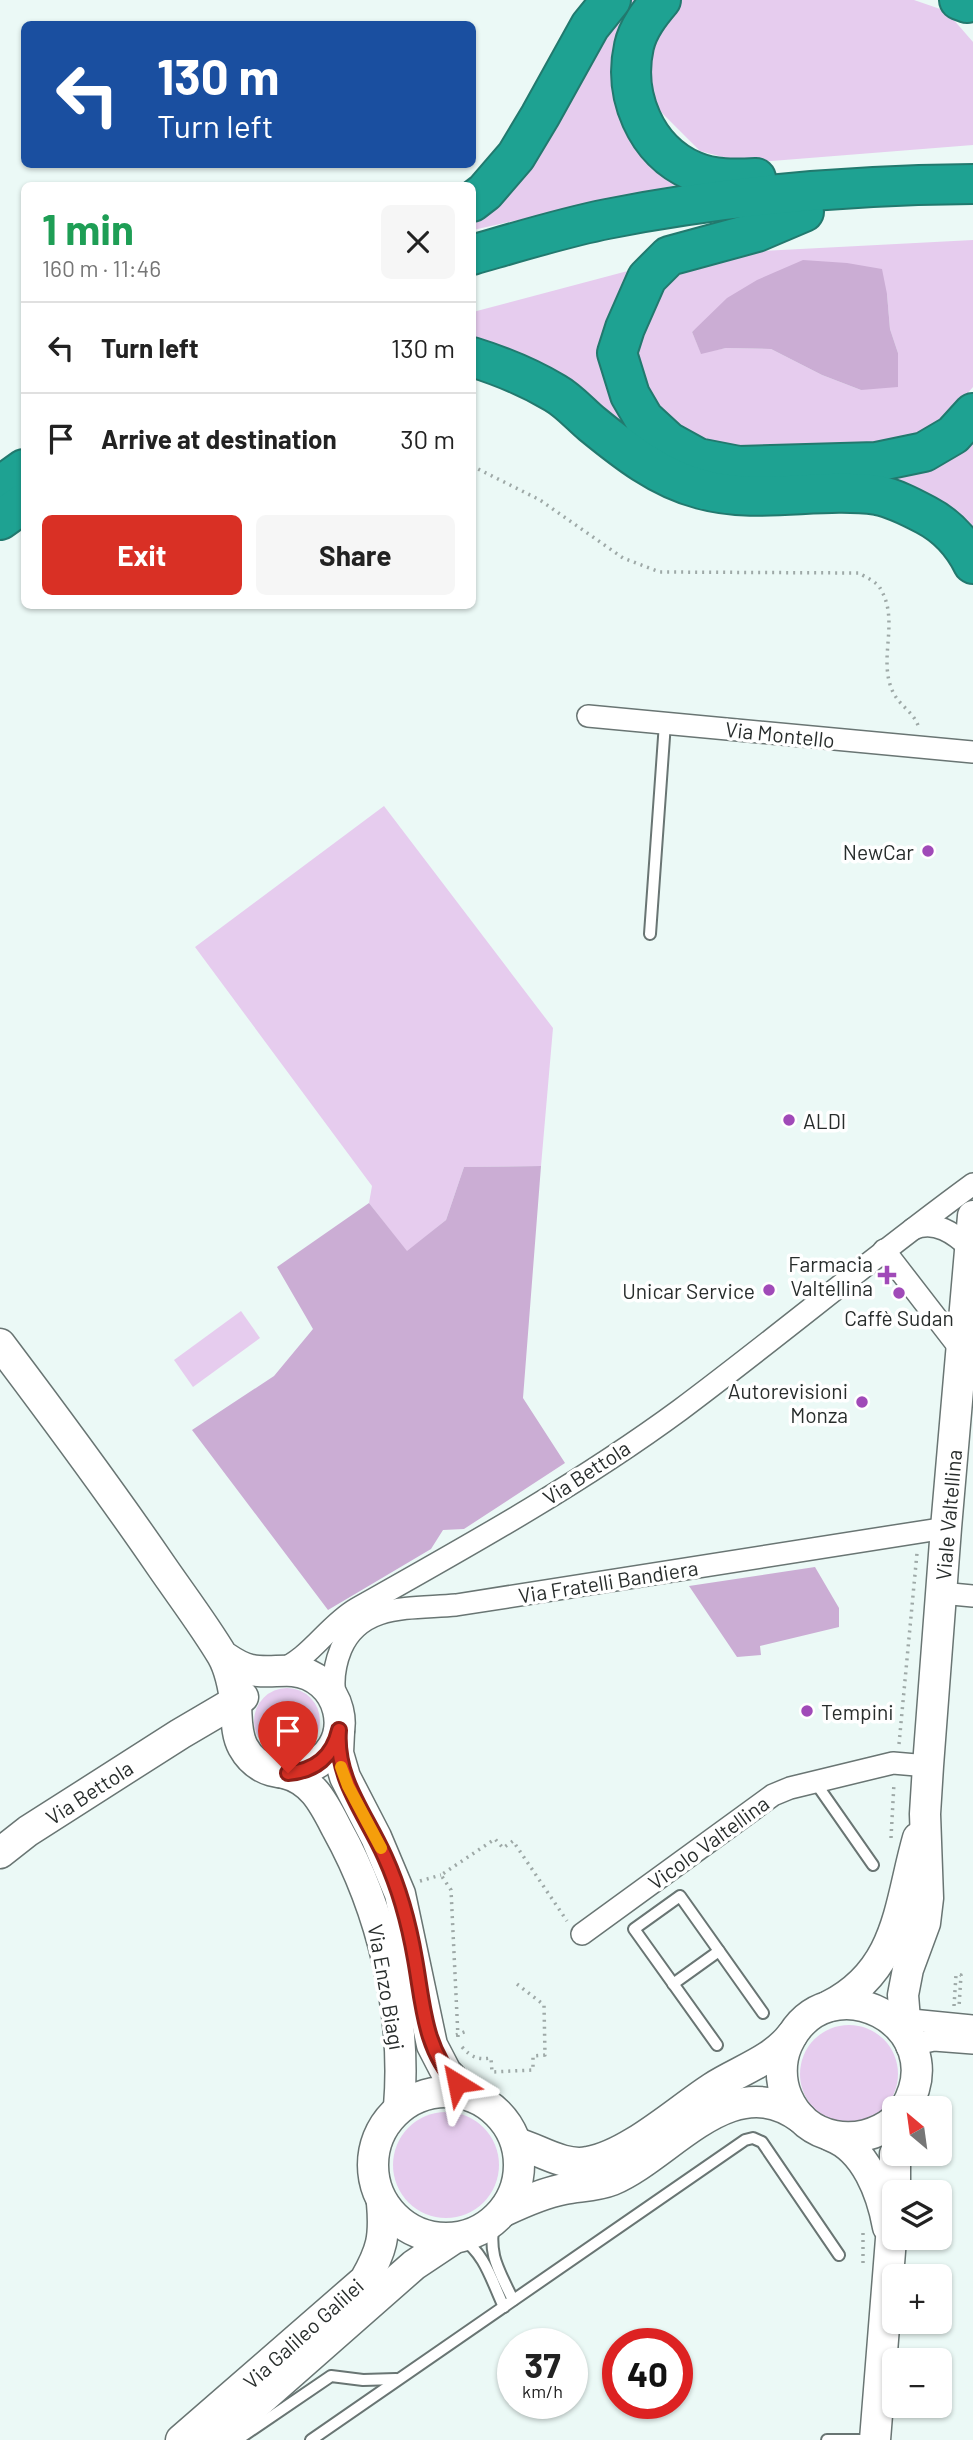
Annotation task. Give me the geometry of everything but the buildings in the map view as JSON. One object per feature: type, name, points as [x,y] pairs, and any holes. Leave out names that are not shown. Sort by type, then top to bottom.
[{"type":"highway","points":[[476,199],[516,156],[590,26],[611,0]]},
{"type":"highway","points":[[661,0],[647,16],[635,44],[631,71],[633,95],[642,121],[655,141],[672,158],[694,171],[724,179],[806,179],[834,188]]},
{"type":"highway","points":[[476,254],[603,219],[651,210],[773,193],[834,188],[973,184]]},
{"type":"highway","points":[[476,275],[636,234],[804,212],[897,208],[973,210]]},
{"type":"highway","points":[[804,212],[757,232],[669,256],[647,278],[617,353],[630,395],[645,419],[669,442],[698,458],[739,466],[876,462],[924,452],[953,435],[973,413]]},
{"type":"highway","points":[[476,358],[499,365],[557,394],[621,448],[662,474],[701,489],[740,495],[878,495],[907,505],[943,524],[967,551],[973,564]]},
{"type":"highway","points":[[0,486],[21,471]]},
{"type":"highway","points":[[0,520],[21,505]]},
{"type":"main road","name":"Viale Valtellina","points":[[911,2096],[916,2077],[916,2062],[902,2028],[903,2002],[906,1977],[927,1913],[929,1885],[925,1814],[928,1766],[946,1528],[959,1389],[965,1357],[973,1216]]},
{"type":"main road","points":[[0,1343],[96,1471],[223,1656],[248,1755],[270,1770],[284,1773],[303,1771],[322,1761],[334,1745],[337,1717],[329,1690],[316,1678],[292,1671],[247,1670],[223,1656]]},
{"type":"main road","points":[[239,1716],[256,1682],[276,1672]]},
{"type":"main road","name":"Via Bettola","points":[[0,1853],[28,1831],[180,1734],[203,1729],[230,1733],[239,1716]]},
{"type":"main road","name":"Via Enzo Biagi","points":[[337,1717],[338,1753],[345,1777],[376,1837],[400,1894],[432,2045],[446,2072],[467,2094]]},
{"type":"main road","name":"Via Enzo Biagi","points":[[284,1773],[303,1780],[322,1801],[355,1865],[374,1912],[387,1961],[398,2030],[401,2055],[399,2107]]},
{"type":"main road","name":"Viale Valtellina","points":[[795,2032],[810,2017],[856,1989],[873,1970],[889,1944],[898,1923],[925,1814]]},
{"type":"main road","points":[[822,2010],[839,2005],[858,2004],[876,2009],[902,2028]]},
{"type":"main road","points":[[517,2143],[563,2161],[587,2163],[604,2157],[632,2144],[713,2088],[767,2057],[795,2032]]},
{"type":"main road","points":[[795,2032],[785,2051],[782,2074],[788,2099],[801,2118]]},
{"type":"main road","points":[[444,2091],[467,2094],[489,2105],[506,2122],[517,2143],[520,2166],[516,2190],[499,2215],[485,2228],[457,2238],[438,2239],[416,2233],[397,2221],[382,2203],[374,2184],[372,2163],[376,2142],[385,2123],[399,2107],[420,2096],[444,2091]]},
{"type":"main road","points":[[499,2215],[528,2200],[564,2189],[611,2180],[638,2165],[704,2119],[741,2103],[761,2104],[789,2111],[817,2130],[850,2147],[868,2172],[882,2203]]},
{"type":"main road","points":[[831,2136],[863,2137],[882,2129]]},
{"type":"main road","name":"Via Galileo Galilei","points":[[181,2440],[365,2280],[377,2260],[384,2232],[382,2203]]},
{"type":"main road","name":"Via Galileo Galilei","points":[[215,2440],[414,2265],[457,2238]]},
{"type":"main road","points":[[875,2440],[889,2250]]},
{"type":"street","name":"Via Montello","points":[[588,716],[973,752]]},
{"type":"street","name":"Via Bettola","points":[[276,1672],[300,1660],[329,1630],[354,1611],[458,1552],[641,1437],[973,1184]]},
{"type":"street","points":[[911,1230],[926,1225],[936,1227],[955,1235],[970,1248]]},
{"type":"street","points":[[884,1251],[965,1357]]},
{"type":"street","name":"Via Fratelli Bandiera","points":[[337,1717],[335,1672],[345,1639],[362,1622],[381,1611],[456,1605],[946,1528]]},
{"type":"street","points":[[942,1593],[973,1596]]},
{"type":"street","name":"Vicolo Valtellina","points":[[582,1934],[649,1901],[773,1795],[893,1763],[928,1766]]},
{"type":"street","points":[[902,2028],[966,2019]]},
{"type":"street","points":[[902,2028],[934,2040],[973,2043]]},
{"type":"lane","points":[[650,934],[665,723]]},
{"type":"lane","points":[[815,1782],[873,1865]]},
{"type":"lane","points":[[717,2045],[634,1929],[649,1901],[680,1896],[763,2013]]},
{"type":"lane","points":[[673,1984],[719,1951]]},
{"type":"lane","points":[[311,2440],[745,2140],[752,2138],[762,2142],[839,2255]]},
{"type":"lane","points":[[499,2215],[491,2241],[508,2304]]},
{"type":"lane","points":[[457,2238],[473,2246],[508,2304]]},
{"type":"lane","points":[[237,2440],[331,2376],[363,2380],[398,2379]]},
{"type":"lane","points":[[827,2440],[875,2440]]},
{"type":"path","points":[[476,468],[540,499],[623,558],[660,572],[859,573],[880,587],[891,622],[885,659],[894,694],[918,722],[924,748]]},
{"type":"path","points":[[891,1844],[894,1780]]},
{"type":"path","points":[[420,1881],[441,1875],[495,1839],[503,1847],[513,1841],[568,1922],[582,1934]]},
{"type":"path","points":[[441,1875],[451,1890],[457,2035],[470,2055],[480,2060],[491,2058],[492,2072],[533,2070],[533,2056],[545,2054],[544,2004],[517,1984]]},
{"type":"path","points":[[948,2007],[953,2007],[956,1975],[961,1975],[966,2019]]},
{"type":"shaded area","points":[[624,0],[642,0],[617,58],[690,182],[476,229],[476,213]]},
{"type":"shaded area","points":[[677,0],[914,0],[946,11],[973,42],[973,145],[745,163],[700,151],[658,109],[648,77],[653,34]]},
{"type":"shaded area","points":[[973,240],[973,387],[930,436],[903,444],[728,452],[677,433],[646,400],[634,362],[657,283],[724,253]],"holes":[[[887,294],[890,329],[898,353],[861,390],[822,375],[771,349],[726,348],[701,353],[692,332],[709,318]]]},
{"type":"shaded area","points":[[803,260],[882,269],[890,329],[898,353],[898,387],[861,390],[822,375],[771,349],[726,348],[701,354],[692,332],[727,298],[757,280]]},
{"type":"shaded area","points":[[639,268],[613,307],[605,350],[722,473],[973,435],[973,543],[943,513],[716,485],[476,342],[476,311]]},
{"type":"shaded area","points":[[384,806],[553,1028],[541,1166],[464,1167],[446,1220],[407,1252],[369,1203],[372,1186],[195,947]]},
{"type":"shaded area","points":[[541,1166],[523,1398],[565,1463],[464,1529],[443,1530],[431,1549],[328,1610],[192,1430],[274,1376],[313,1329],[277,1267],[369,1203],[407,1251],[446,1220],[464,1167]]},
{"type":"shaded area","points":[[241,1311],[260,1338],[193,1387],[174,1360]]},
{"type":"shaded area","points":[[815,1567],[839,1608],[839,1627],[760,1646],[761,1655],[737,1657],[689,1586]]},
{"type":"shaded area","points":[[287,1688],[300,1691],[310,1698],[317,1708],[320,1721],[317,1734],[310,1744],[300,1751],[287,1754],[274,1751],[264,1744],[257,1734],[254,1721],[257,1708],[264,1698],[274,1691]]},
{"type":"shaded area","points":[[839,2026],[859,2026],[876,2033],[890,2047],[897,2064],[897,2084],[892,2096],[882,2096],[882,2110],[859,2122],[839,2122],[822,2115],[808,2101],[801,2084],[801,2064],[808,2047],[822,2033]]},
{"type":"shaded area","points":[[446,2112],[466,2116],[484,2127],[495,2145],[499,2165],[495,2185],[484,2203],[466,2214],[446,2218],[426,2214],[408,2203],[397,2185],[393,2165],[397,2145],[408,2127],[426,2116]]},
{"type":"slow traffic","points":[[341,1767],[348,1786],[381,1848]]},
{"type":"place","name":"NewCar","points":[[928,851]]},
{"type":"place","name":"ALDI","points":[[789,1120]]},
{"type":"place","name":"Farmacia Valtellina","points":[[887,1275]]},
{"type":"place","name":"Unicar Service","points":[[769,1290]]},
{"type":"place","name":"Caffè Sudan","points":[[899,1293]]},
{"type":"place","name":"Autorevisioni Monza","points":[[862,1402]]},
{"type":"place","name":"Tempini","points":[[807,1711]]},
{"type":"route","points":[[288,1773],[309,1769],[322,1761],[331,1751],[339,1730],[339,1761],[348,1786],[376,1837],[400,1894],[432,2045],[446,2072],[457,2083]]}]
